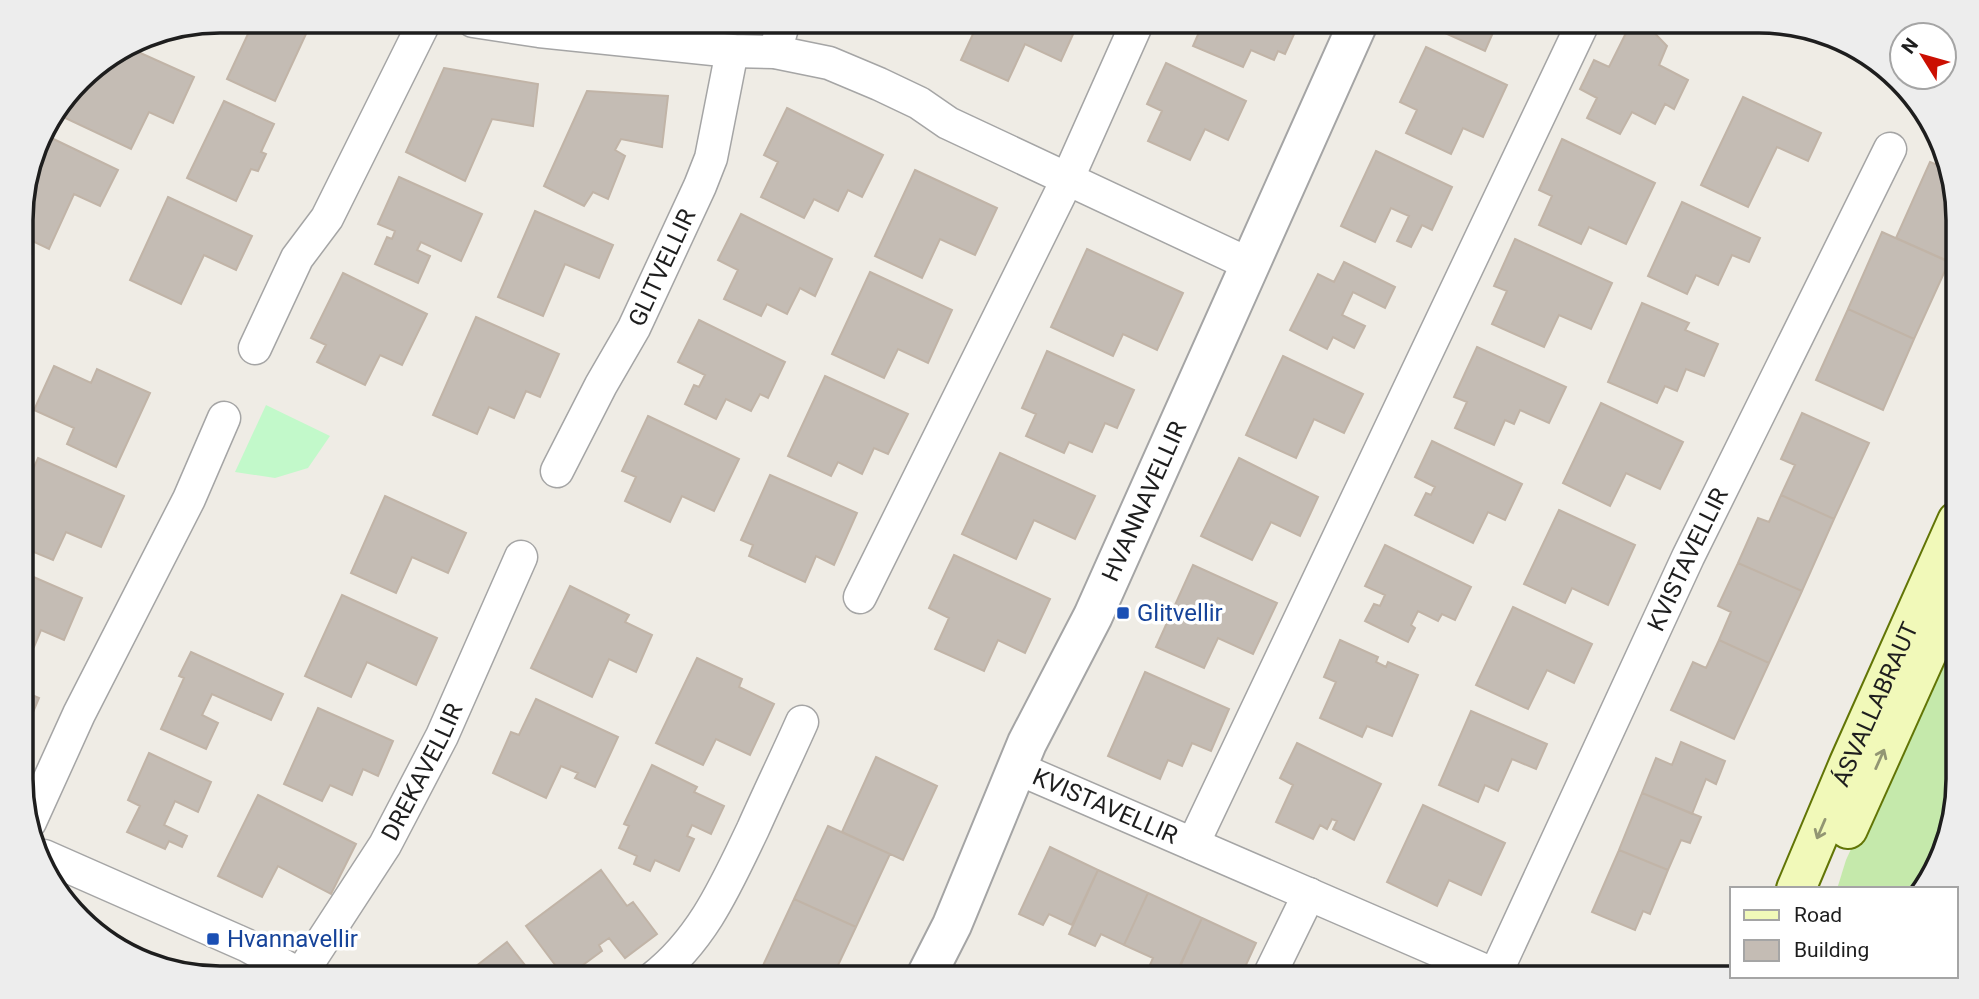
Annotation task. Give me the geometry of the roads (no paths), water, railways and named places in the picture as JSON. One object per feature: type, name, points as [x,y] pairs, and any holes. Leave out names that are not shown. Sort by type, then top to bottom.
[{"type":"main road","name":"ÁSVALLABRAUT","points":[[1797,887],[1946,546]]},
{"type":"main road","name":"ÁSVALLABRAUT","points":[[1824,887],[1946,612]]},
{"type":"street","points":[[255,348],[298,258],[327,218],[419,33]]},
{"type":"street","points":[[549,33],[732,51],[775,52],[829,64],[919,103],[948,123],[1249,264]]},
{"type":"street","points":[[775,52],[781,33]]},
{"type":"street","points":[[860,597],[1067,180],[1133,33]]},
{"type":"street","name":"HVANNAVELLIR","points":[[932,966],[953,925],[1027,743],[1093,616],[1354,33]]},
{"type":"street","name":"KVISTAVELLIR","points":[[1193,844],[1578,33]]},
{"type":"street","name":"GLITVELLIR","points":[[557,471],[601,384],[634,328],[711,158],[732,51]]},
{"type":"street","name":"KVISTAVELLIR","points":[[1503,965],[1688,557],[1890,149]]},
{"type":"street","points":[[36,809],[79,714],[189,499],[224,418]]},
{"type":"street","name":"DREKAVELLIR","points":[[310,966],[385,845],[442,736],[521,557]]},
{"type":"street","points":[[666,966],[686,947],[723,893],[802,722]]},
{"type":"street","name":"KVISTAVELLIR","points":[[1017,768],[1473,965]]},
{"type":"street","name":"DREKAVELLIR","points":[[51,859],[221,934],[284,966]]},
{"type":"street","points":[[1274,965],[1309,894]]},
{"type":"place","name":"Glitvellir","points":[[1123,613]]},
{"type":"place","name":"Hvannavellir","points":[[213,939]]}]
